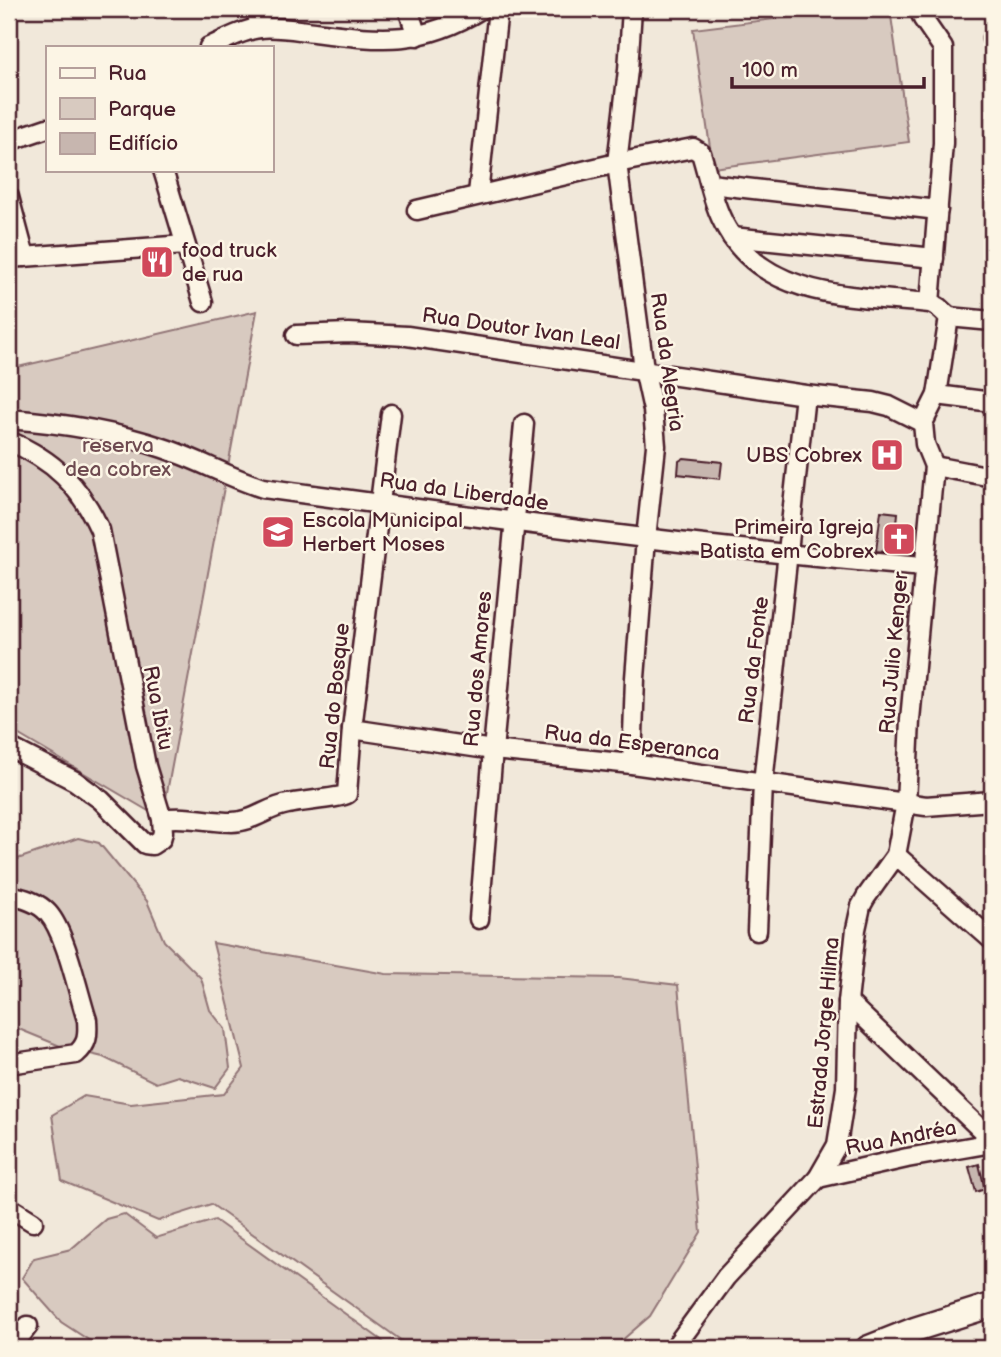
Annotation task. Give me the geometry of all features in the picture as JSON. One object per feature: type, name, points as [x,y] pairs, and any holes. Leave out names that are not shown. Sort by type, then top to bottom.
[{"type":"main road","points":[[868,1348],[916,1329],[992,1305]]},
{"type":"street","points":[[256,9],[260,28]]},
{"type":"street","points":[[408,9],[416,36]]},
{"type":"street","points":[[211,46],[260,28],[391,40],[446,27],[481,9]]},
{"type":"street","points":[[478,194],[498,9]]},
{"type":"street","name":"Rua da Alegria","points":[[632,9],[617,163],[656,446],[635,678],[632,764]]},
{"type":"street","points":[[919,9],[943,48],[943,143],[930,303]]},
{"type":"street","points":[[9,141],[46,128]]},
{"type":"street","points":[[416,210],[693,148],[701,153],[717,208],[732,237],[743,253],[765,271],[791,283],[833,293],[930,303],[949,317],[992,321]]},
{"type":"street","points":[[164,172],[203,302]]},
{"type":"street","points":[[710,184],[938,210]]},
{"type":"street","points":[[9,197],[17,257],[185,245]]},
{"type":"street","points":[[732,237],[934,257]]},
{"type":"street","points":[[949,317],[937,395],[923,423],[923,433],[934,466],[992,477]]},
{"type":"street","name":"Rua Doutor Ivan Leal","points":[[296,335],[348,333],[407,336],[644,369],[805,395],[881,404],[923,423]]},
{"type":"street","name":"Rua da Fonte","points":[[757,931],[763,783],[805,395]]},
{"type":"street","points":[[937,395],[992,402]]},
{"type":"street","name":"Rua do Bosque","points":[[162,819],[183,816],[245,821],[286,804],[344,797],[349,790],[352,729],[391,414]]},
{"type":"street","name":"Rua da Liberdade","points":[[9,419],[90,429],[136,439],[263,488],[514,523],[789,555],[923,567]]},
{"type":"street","name":"Rua dos Amores","points":[[479,919],[524,424]]},
{"type":"street","name":"Rua Ibitu","points":[[9,441],[55,468],[75,486],[88,504],[100,530],[146,766],[162,819]]},
{"type":"street","name":"Rua Julio Kenger","points":[[906,803],[910,720],[934,466]]},
{"type":"street","name":"Rua da Esperanca","points":[[352,729],[493,750],[632,764],[906,803],[936,806],[992,800]]},
{"type":"street","points":[[9,747],[75,781],[101,800],[145,844],[152,845],[161,839],[162,819]]},
{"type":"street","name":"Estrada Jorge Hilma","points":[[674,1348],[726,1277],[818,1178],[837,1145],[846,1088],[848,1002],[856,929],[861,906],[896,855],[906,803]]},
{"type":"street","points":[[896,855],[992,940]]},
{"type":"street","points":[[9,895],[38,905],[57,926],[87,1020],[88,1036],[76,1054],[9,1064]]},
{"type":"street","points":[[848,1002],[992,1141]]},
{"type":"street","name":"Rua Andréa","points":[[818,1178],[992,1141]]},
{"type":"street","points":[[9,1207],[33,1222]]},
{"type":"street","points":[[11,1348],[28,1326]]},
{"type":"green space","points":[[856,9],[890,9],[909,142],[713,168],[693,29]]},
{"type":"green space","name":"reserva dea cobrex","points":[[257,311],[162,819],[9,729],[9,369]]},
{"type":"green space","points":[[78,838],[99,843],[147,901],[164,941],[201,978],[210,1010],[225,1029],[230,1068],[215,1088],[178,1076],[156,1083],[103,1057],[65,1048],[9,1025],[9,862]]},
{"type":"green space","points":[[213,943],[386,974],[619,978],[678,985],[701,1232],[650,1316],[613,1348],[516,1348],[500,1343],[402,1341],[211,1204],[158,1221],[62,1181],[52,1115],[84,1096],[131,1104],[224,1094],[244,1068]]},
{"type":"green space","points":[[124,1214],[156,1238],[215,1220],[389,1348],[101,1348],[61,1322],[22,1278],[34,1258],[71,1249],[106,1219]]},
{"type":"building","points":[[684,458],[722,462],[720,479],[678,474],[679,461]]},
{"type":"building","name":"Primeira Igreja Batista em Cobrex","points":[[881,511],[898,513],[897,524],[917,526],[914,555],[876,551]]},
{"type":"building","points":[[979,1164],[985,1189],[976,1192],[969,1167]]},
{"type":"place","name":"food truck de rua","points":[[157,262]]},
{"type":"place","name":"UBS Cobrex","points":[[887,455]]},
{"type":"place","name":"Escola Municipal Herbert Moses","points":[[278,532]]},
{"type":"place","name":"Primeira Igreja Batista em Cobrex","points":[[899,539]]}]
